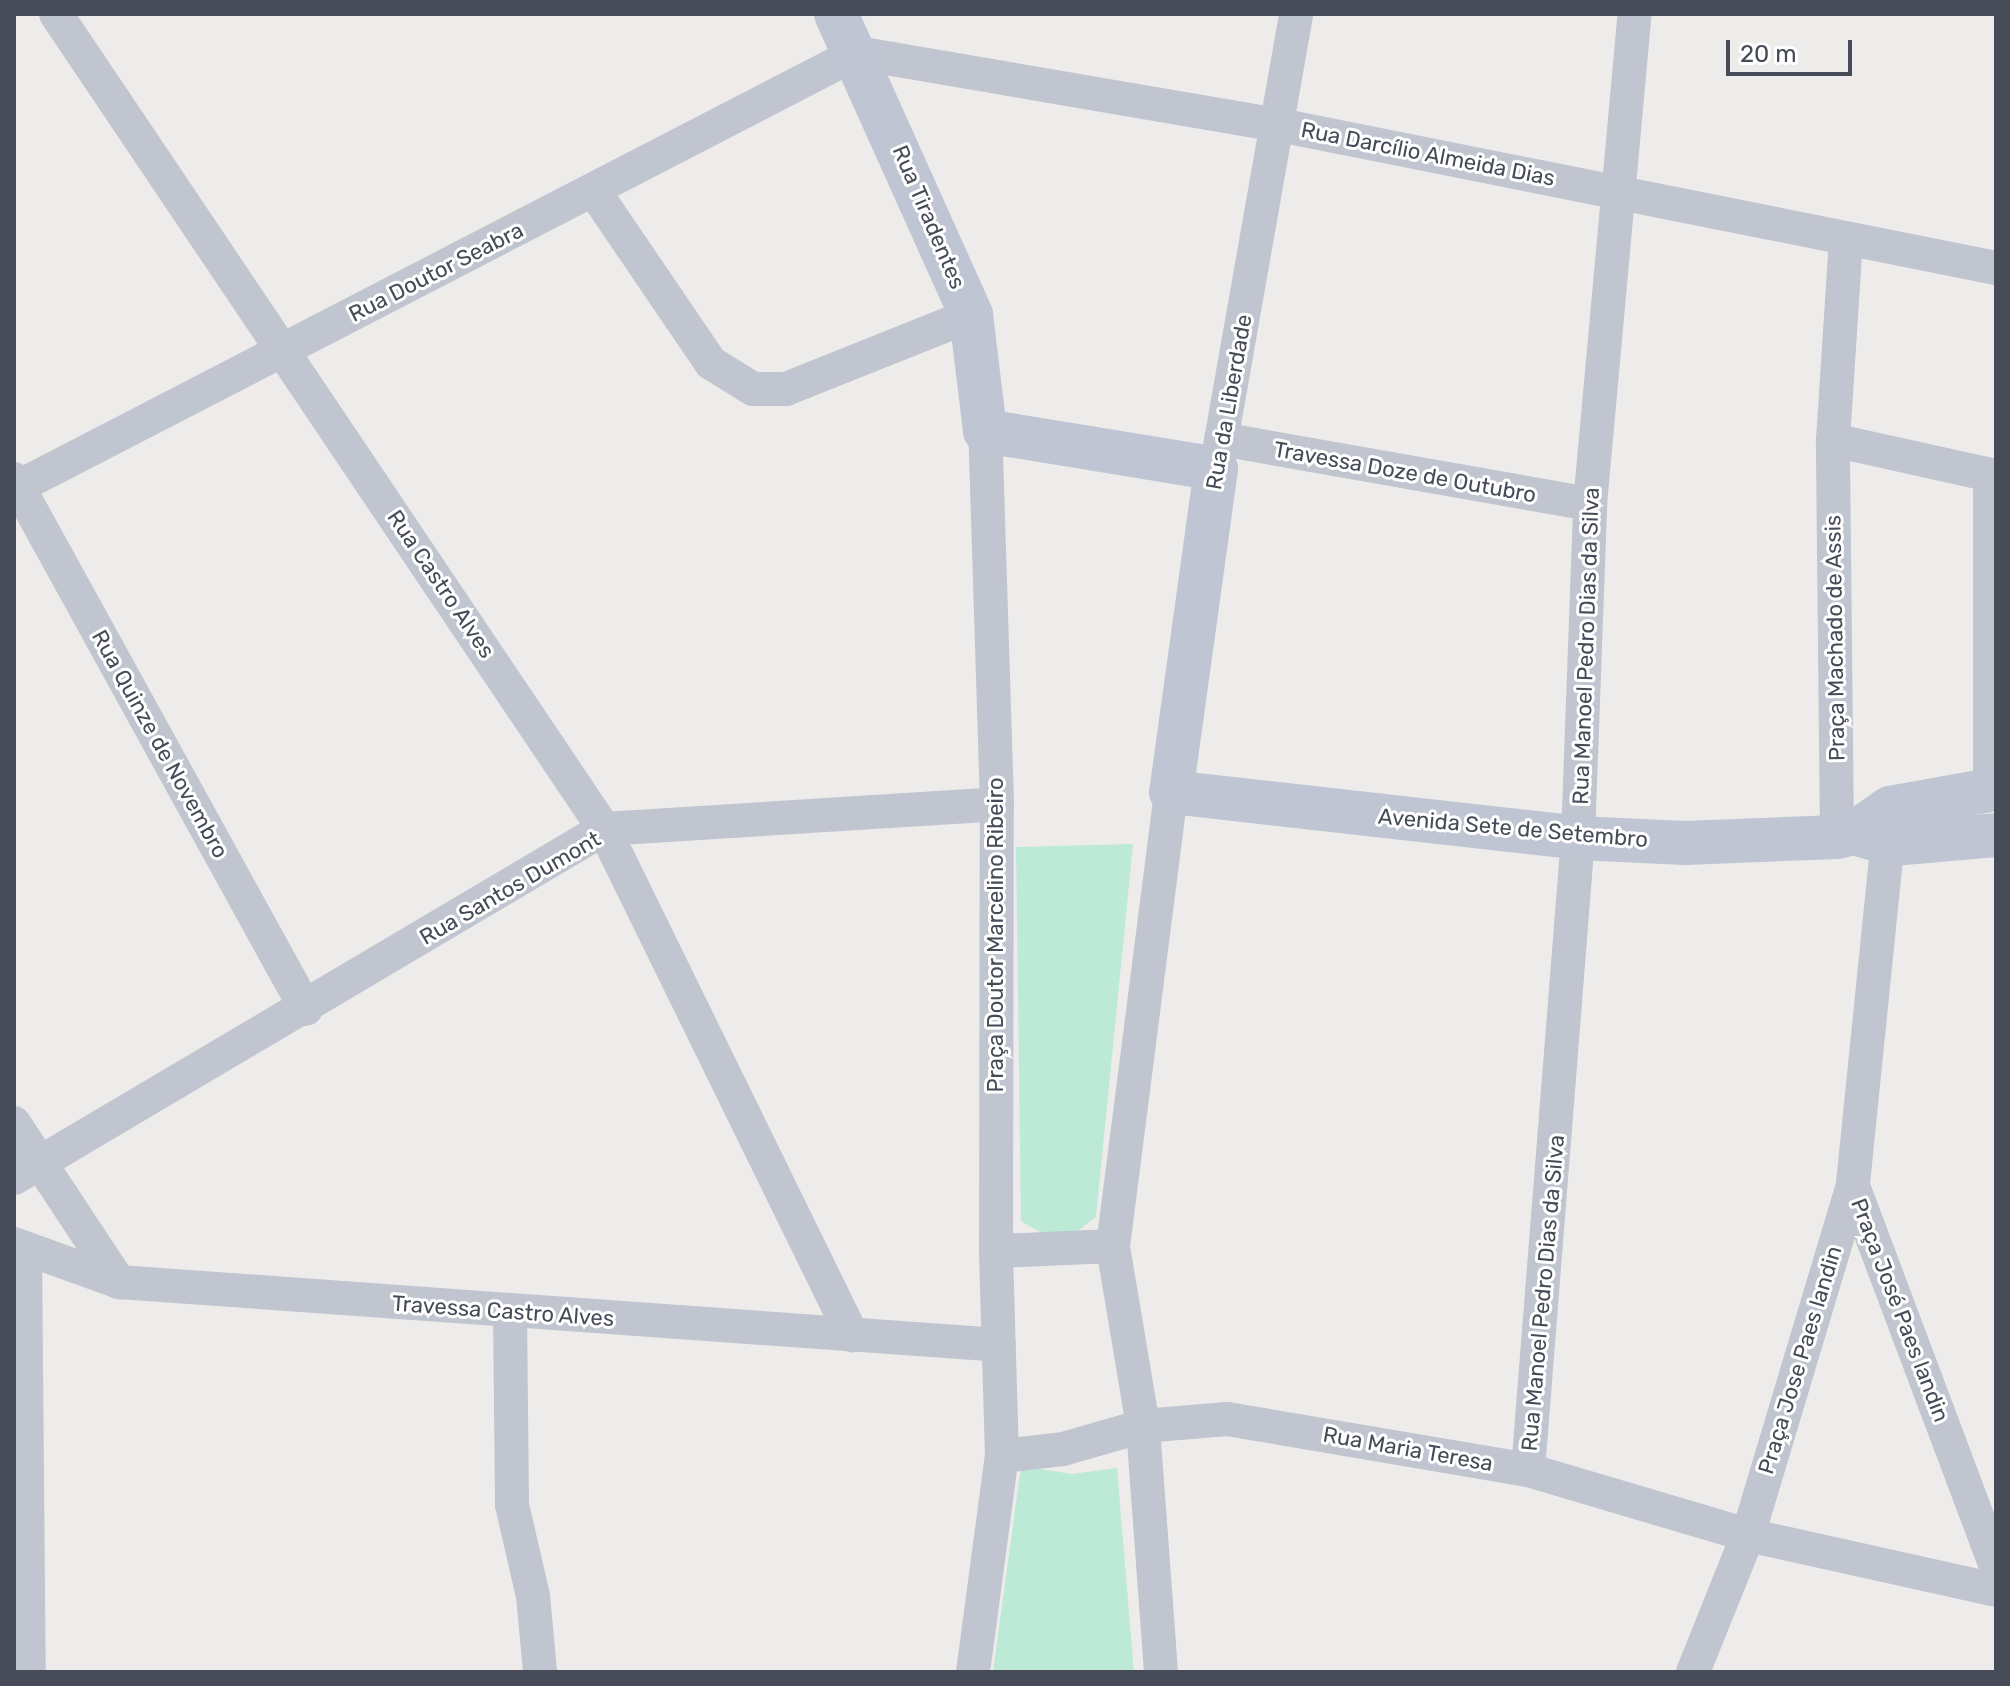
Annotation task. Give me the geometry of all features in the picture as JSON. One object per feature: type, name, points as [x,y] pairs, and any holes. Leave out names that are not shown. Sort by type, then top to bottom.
[{"type":"main road","name":"Rua Tiradentes","points":[[836,14],[857,53],[971,315],[985,431]]},
{"type":"main road","points":[[985,431],[1218,454]]},
{"type":"main road","name":"Rua da Liberdade","points":[[1171,792],[1218,454]]},
{"type":"main road","name":"Avenida Sete de Setembro","points":[[1868,830],[1993,790]]},
{"type":"main road","name":"Avenida Sete de Setembro","points":[[1171,792],[1578,838],[1698,843],[1868,830],[1996,835]]},
{"type":"street","name":"Rua Castro Alves","points":[[56,14],[286,349],[604,829]]},
{"type":"street","name":"Rua da Liberdade","points":[[1218,454],[1279,125],[1296,14]]},
{"type":"street","name":"Rua Manoel Pedro Dias da Silva","points":[[1528,1470],[1578,838],[1590,504],[1635,14]]},
{"type":"street","name":"Rua Doutor Seabra","points":[[15,485],[594,191],[857,53]]},
{"type":"street","name":"Rua Darcílio Almeida Dias","points":[[857,53],[1279,125],[1619,190],[1996,268]]},
{"type":"street","points":[[594,191],[711,363],[753,389],[786,389],[971,315]]},
{"type":"street","name":"Praça Machado de Assis","points":[[1846,239],[1833,440],[1868,830]]},
{"type":"street","name":"Praça Doutor Marcelino Ribeiro","points":[[973,1672],[1002,1456],[996,1251],[997,804],[985,431]]},
{"type":"street","points":[[1833,440],[1993,475],[1993,790]]},
{"type":"street","name":"Travessa Doze de Outubro","points":[[1218,454],[1590,504]]},
{"type":"street","name":"Rua Quinze de Novembro","points":[[15,485],[306,1009]]},
{"type":"street","points":[[1161,1672],[1143,1426],[1113,1246],[1171,792]]},
{"type":"street","points":[[604,829],[997,804]]},
{"type":"street","name":"Rua Santos Dumont","points":[[14,1178],[306,1009],[604,829],[852,1335]]},
{"type":"street","name":"Praça José Paes landin","points":[[1868,830],[1853,1186],[1996,1566]]},
{"type":"street","points":[[14,1123],[44,1160],[119,1282]]},
{"type":"street","name":"Praça Jose Paes landin","points":[[1693,1672],[1748,1535],[1853,1186]]},
{"type":"street","points":[[19,1246],[29,1672]]},
{"type":"street","name":"Travessa Castro Alves","points":[[19,1246],[119,1282],[999,1345]]},
{"type":"street","points":[[996,1251],[1113,1246]]},
{"type":"street","points":[[510,1312],[512,1505],[533,1596],[540,1672]]},
{"type":"street","name":"Rua Maria Teresa","points":[[1002,1456],[1074,1446],[1143,1426],[1227,1419],[1528,1470],[1748,1535],[1996,1590]]},
{"type":"green space","points":[[1133,844],[1096,1217],[1075,1233],[1043,1234],[1021,1221],[1016,847]]},
{"type":"green space","points":[[1021,1466],[1072,1474],[1117,1468],[1134,1672],[993,1672]]}]
